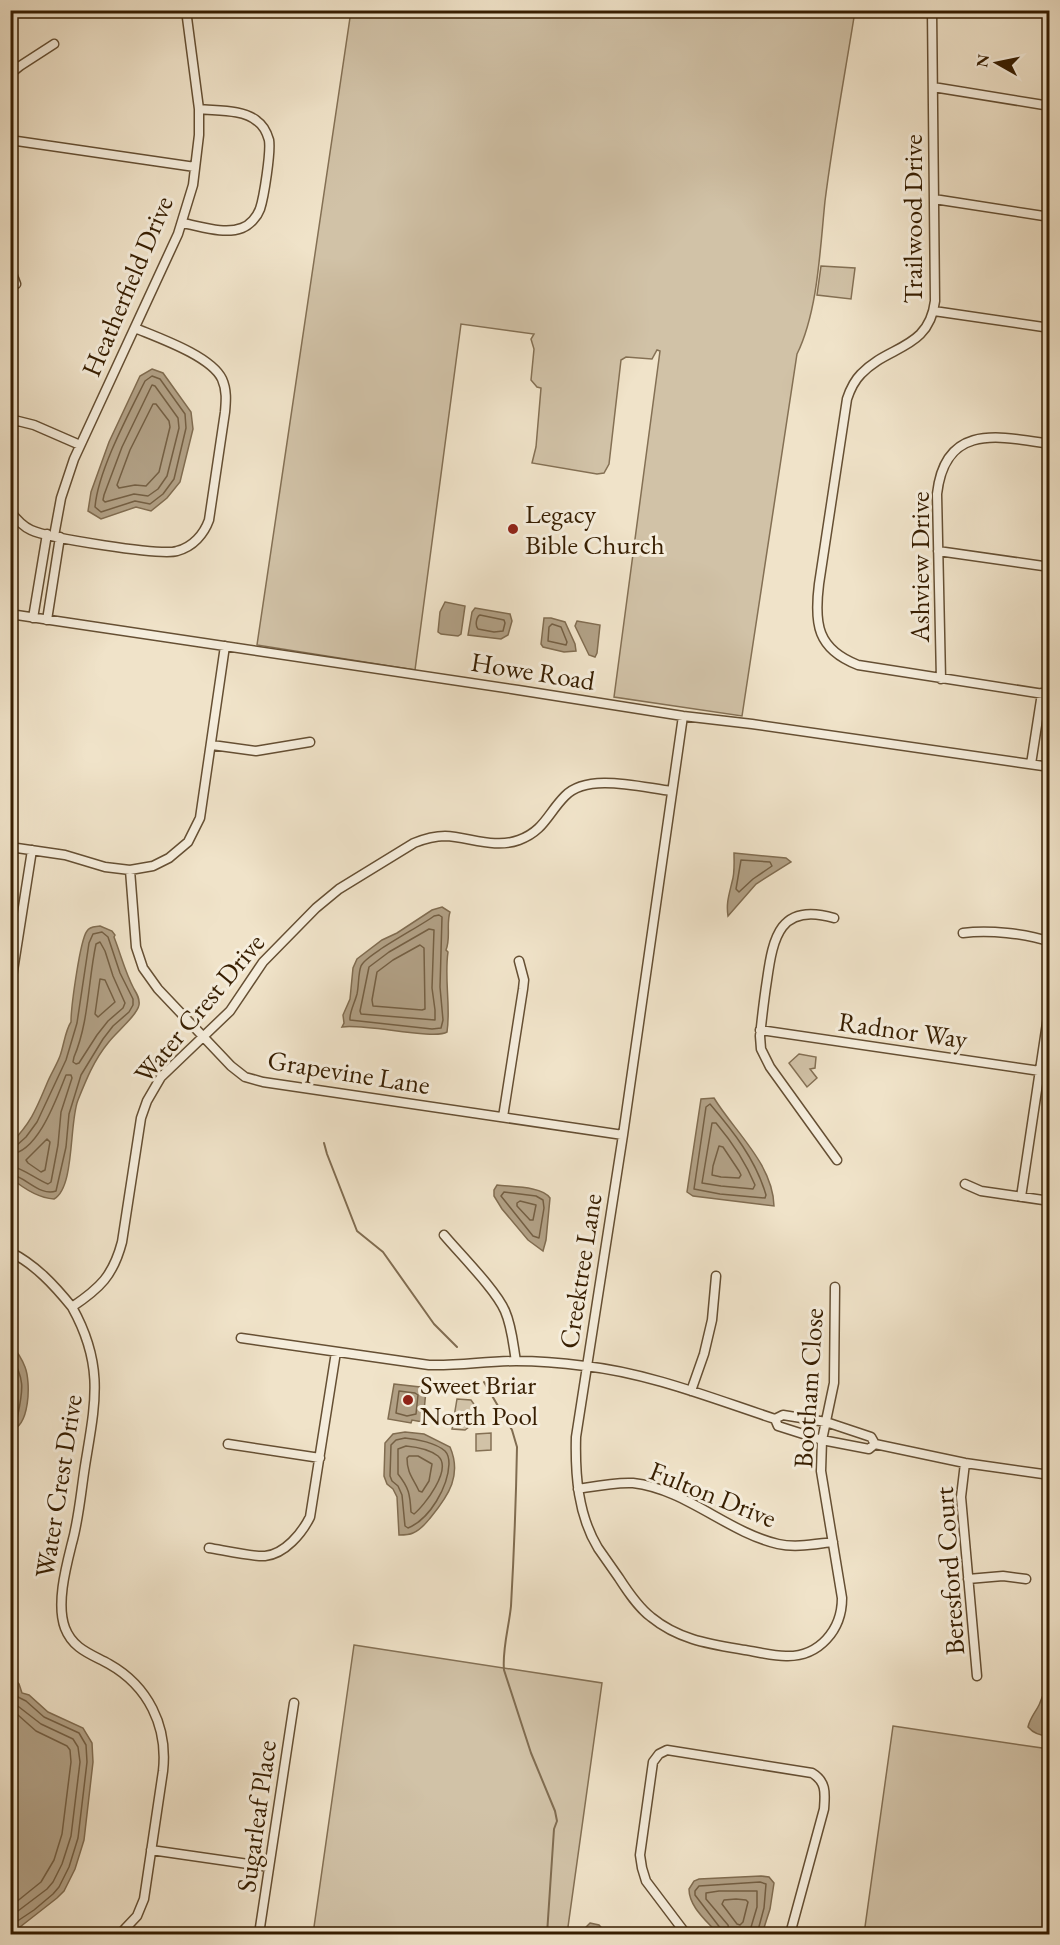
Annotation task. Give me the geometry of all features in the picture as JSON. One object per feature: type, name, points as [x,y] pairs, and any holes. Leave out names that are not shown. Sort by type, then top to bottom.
[{"type":"street","name":"Heatherfield Drive","points":[[33,618],[61,498],[80,445],[183,224],[199,135],[199,109],[186,10]]},
{"type":"street","name":"Trailwood Drive","points":[[932,10],[934,311],[921,334],[912,342],[861,374],[847,399],[817,594],[816,614],[821,636],[835,653],[858,665],[941,679]]},
{"type":"street","points":[[10,74],[54,44]]},
{"type":"street","points":[[933,87],[1050,106]]},
{"type":"street","points":[[183,224],[226,230],[240,229],[252,221],[260,209],[264,188],[269,148],[268,138],[259,122],[244,114],[199,109]]},
{"type":"street","points":[[10,140],[195,167]]},
{"type":"street","points":[[934,199],[1050,217]]},
{"type":"street","points":[[10,268],[16,284]]},
{"type":"street","points":[[934,311],[1050,328]]},
{"type":"street","points":[[10,511],[20,523],[29,529],[162,553],[179,551],[193,543],[204,532],[209,520],[225,412],[226,399],[223,382],[209,363],[135,328]]},
{"type":"street","points":[[10,432],[12,419],[34,425],[80,445]]},
{"type":"street","name":"Ashview Drive","points":[[941,679],[938,485],[947,459],[954,451],[968,442],[986,437],[995,436],[1050,444]]},
{"type":"street","name":"Heatherfield Drive","points":[[47,620],[53,535]]},
{"type":"street","points":[[938,550],[1050,567]]},
{"type":"street","name":"Howe Road","points":[[10,615],[683,716],[1050,767]]},
{"type":"street","points":[[10,847],[64,855],[105,867],[130,870],[153,866],[168,858],[188,842],[200,818],[225,646]]},
{"type":"street","points":[[941,679],[1046,694],[1031,764]]},
{"type":"street","name":"Creektree Lane","points":[[683,716],[576,1437],[575,1469],[578,1489],[585,1517],[597,1546],[630,1595],[649,1615],[666,1628],[687,1639],[703,1643],[785,1656],[800,1655],[816,1649],[832,1633]]},
{"type":"street","points":[[212,745],[256,751],[310,742]]},
{"type":"street","name":"Water Crest Drive","points":[[120,1935],[141,1909],[164,1755],[162,1734],[146,1696],[127,1676],[78,1647],[65,1630],[62,1618],[62,1598],[96,1393],[91,1353],[72,1307],[93,1293],[106,1280],[118,1257],[141,1118],[147,1101],[161,1077],[230,1011],[262,962],[316,908],[339,889],[414,843],[445,836],[493,843],[518,841],[539,829],[566,794],[582,785],[604,782],[672,792]]},
{"type":"street","points":[[10,990],[32,850]]},
{"type":"street","name":"Grapevine Lane","points":[[130,870],[136,947],[143,968],[158,989],[231,1066],[245,1077],[263,1082],[622,1135]]},
{"type":"street","points":[[834,918],[805,913],[791,920],[778,932],[771,948],[760,1030],[761,1049],[770,1067],[837,1160]]},
{"type":"street","points":[[963,933],[988,932],[1050,942]]},
{"type":"street","points":[[503,1117],[524,990],[519,961]]},
{"type":"street","points":[[1021,1197],[1050,1003]]},
{"type":"street","name":"Radnor Way","points":[[760,1030],[1040,1071]]},
{"type":"street","points":[[965,1184],[981,1191],[1050,1202]]},
{"type":"street","points":[[444,1235],[496,1296],[504,1309],[512,1332],[516,1361]]},
{"type":"street","points":[[10,1252],[20,1257],[51,1283],[72,1307]]},
{"type":"street","points":[[691,1391],[704,1354],[712,1320],[716,1276]]},
{"type":"street","name":"Bootham Close","points":[[832,1633],[842,1608],[842,1598],[820,1471],[822,1440],[834,1383],[835,1287]]},
{"type":"street","points":[[241,1338],[429,1365],[447,1366],[516,1361],[586,1366],[626,1373],[691,1391],[775,1419],[783,1415],[826,1422],[871,1437],[875,1444],[965,1463],[1050,1475]]},
{"type":"street","points":[[208,1548],[266,1556],[286,1547],[303,1532],[310,1517],[336,1353]]},
{"type":"street","points":[[775,1419],[778,1426],[822,1440],[869,1449],[875,1444]]},
{"type":"street","points":[[228,1444],[320,1458]]},
{"type":"street","name":"Beresford Court","points":[[965,1463],[961,1497],[977,1676]]},
{"type":"street","name":"Fulton Drive","points":[[578,1489],[619,1483],[647,1486],[674,1495],[765,1540],[792,1546],[833,1542]]},
{"type":"street","points":[[968,1579],[1003,1576],[1026,1579]]},
{"type":"street","name":"Sugarleaf Place","points":[[259,1935],[294,1703]]},
{"type":"street","points":[[686,1935],[646,1881],[640,1855],[653,1762],[659,1754],[667,1750],[812,1773],[820,1778],[825,1790],[824,1809],[790,1935]]},
{"type":"street","points":[[151,1850],[269,1867]]},
{"type":"shaded area","points":[[351,11],[855,11],[828,177],[814,299],[810,319],[797,354],[742,716],[614,697],[660,351],[657,350],[652,359],[626,357],[621,360],[609,464],[604,473],[597,474],[532,463],[536,447],[541,388],[531,380],[534,349],[531,339],[534,334],[461,324],[415,670],[257,645]]},
{"type":"shaded area","points":[[821,266],[855,268],[851,299],[817,295]]},
{"type":"shaded area","points":[[799,1054],[816,1057],[815,1068],[810,1069],[817,1078],[807,1087],[789,1063]]},
{"type":"shaded area","points":[[457,1399],[471,1400],[480,1413],[478,1420],[465,1430],[452,1429]]},
{"type":"shaded area","points":[[491,1433],[491,1450],[476,1451],[476,1434]]},
{"type":"shaded area","points":[[354,1645],[602,1683],[567,1934],[313,1934]]},
{"type":"shaded area","points":[[893,1726],[1049,1749],[1049,1934],[864,1934]]},
{"type":"water","points":[[152,369],[163,373],[191,412],[193,429],[180,482],[167,498],[151,511],[136,507],[101,519],[88,511],[91,492],[109,442],[140,376]]},
{"type":"water","points":[[445,602],[465,606],[461,634],[458,636],[438,632],[440,612]]},
{"type":"water","points":[[475,608],[510,614],[512,621],[508,635],[501,639],[468,635],[472,612]]},
{"type":"water","points":[[544,618],[565,622],[576,651],[564,652],[543,647],[541,644]]},
{"type":"water","points":[[577,621],[600,625],[595,657],[589,655],[575,626]]},
{"type":"water","points":[[734,853],[786,858],[791,862],[756,884],[728,916],[734,871]]},
{"type":"water","points":[[442,907],[450,912],[446,950],[448,952],[447,1032],[428,1034],[365,1027],[342,1027],[343,1015],[350,999],[353,968],[357,959],[382,940],[432,910]]},
{"type":"water","points":[[100,926],[112,931],[115,935],[139,1005],[103,1050],[87,1078],[75,1110],[68,1169],[61,1192],[54,1199],[42,1197],[11,1178],[11,1143],[33,1114],[59,1059],[71,1022],[76,974],[84,937],[90,928]]},
{"type":"water","points":[[714,1098],[760,1162],[772,1191],[774,1206],[693,1196],[687,1192],[701,1099]]},
{"type":"water","points":[[497,1185],[533,1189],[550,1198],[543,1251],[528,1240],[502,1209],[494,1196]]},
{"type":"water","points":[[10,1343],[25,1367],[28,1393],[22,1421],[10,1430]]},
{"type":"water","name":"Sweet Briar North Pool","points":[[394,1384],[420,1387],[426,1390],[423,1422],[412,1420],[411,1423],[388,1419]]},
{"type":"water","points":[[405,1432],[424,1434],[450,1447],[455,1467],[448,1493],[431,1517],[416,1532],[399,1535],[397,1497],[384,1476],[385,1443],[393,1434]]},
{"type":"water","points":[[1049,1661],[1050,1736],[1038,1734],[1028,1727],[1043,1694]]},
{"type":"water","points":[[10,1673],[19,1684],[22,1693],[29,1695],[48,1712],[83,1728],[92,1743],[93,1762],[84,1840],[75,1869],[64,1891],[11,1934]]},
{"type":"water","points":[[769,1877],[774,1883],[770,1909],[762,1934],[718,1934],[699,1913],[690,1896],[689,1889],[694,1881],[699,1879]]},
{"type":"water","points":[[590,1923],[599,1925],[607,1934],[585,1934],[586,1927]]},
{"type":"waterway","points":[[324,1143],[357,1231],[383,1252],[434,1324],[457,1347]]},
{"type":"waterway","points":[[484,1382],[512,1430],[517,1447],[511,1606],[504,1670],[531,1753],[557,1821],[554,1829],[547,1934]]},
{"type":"place","name":"Legacy Bible Church","points":[[513,529]]},
{"type":"place","name":"Sweet Briar North Pool","points":[[408,1400]]}]
